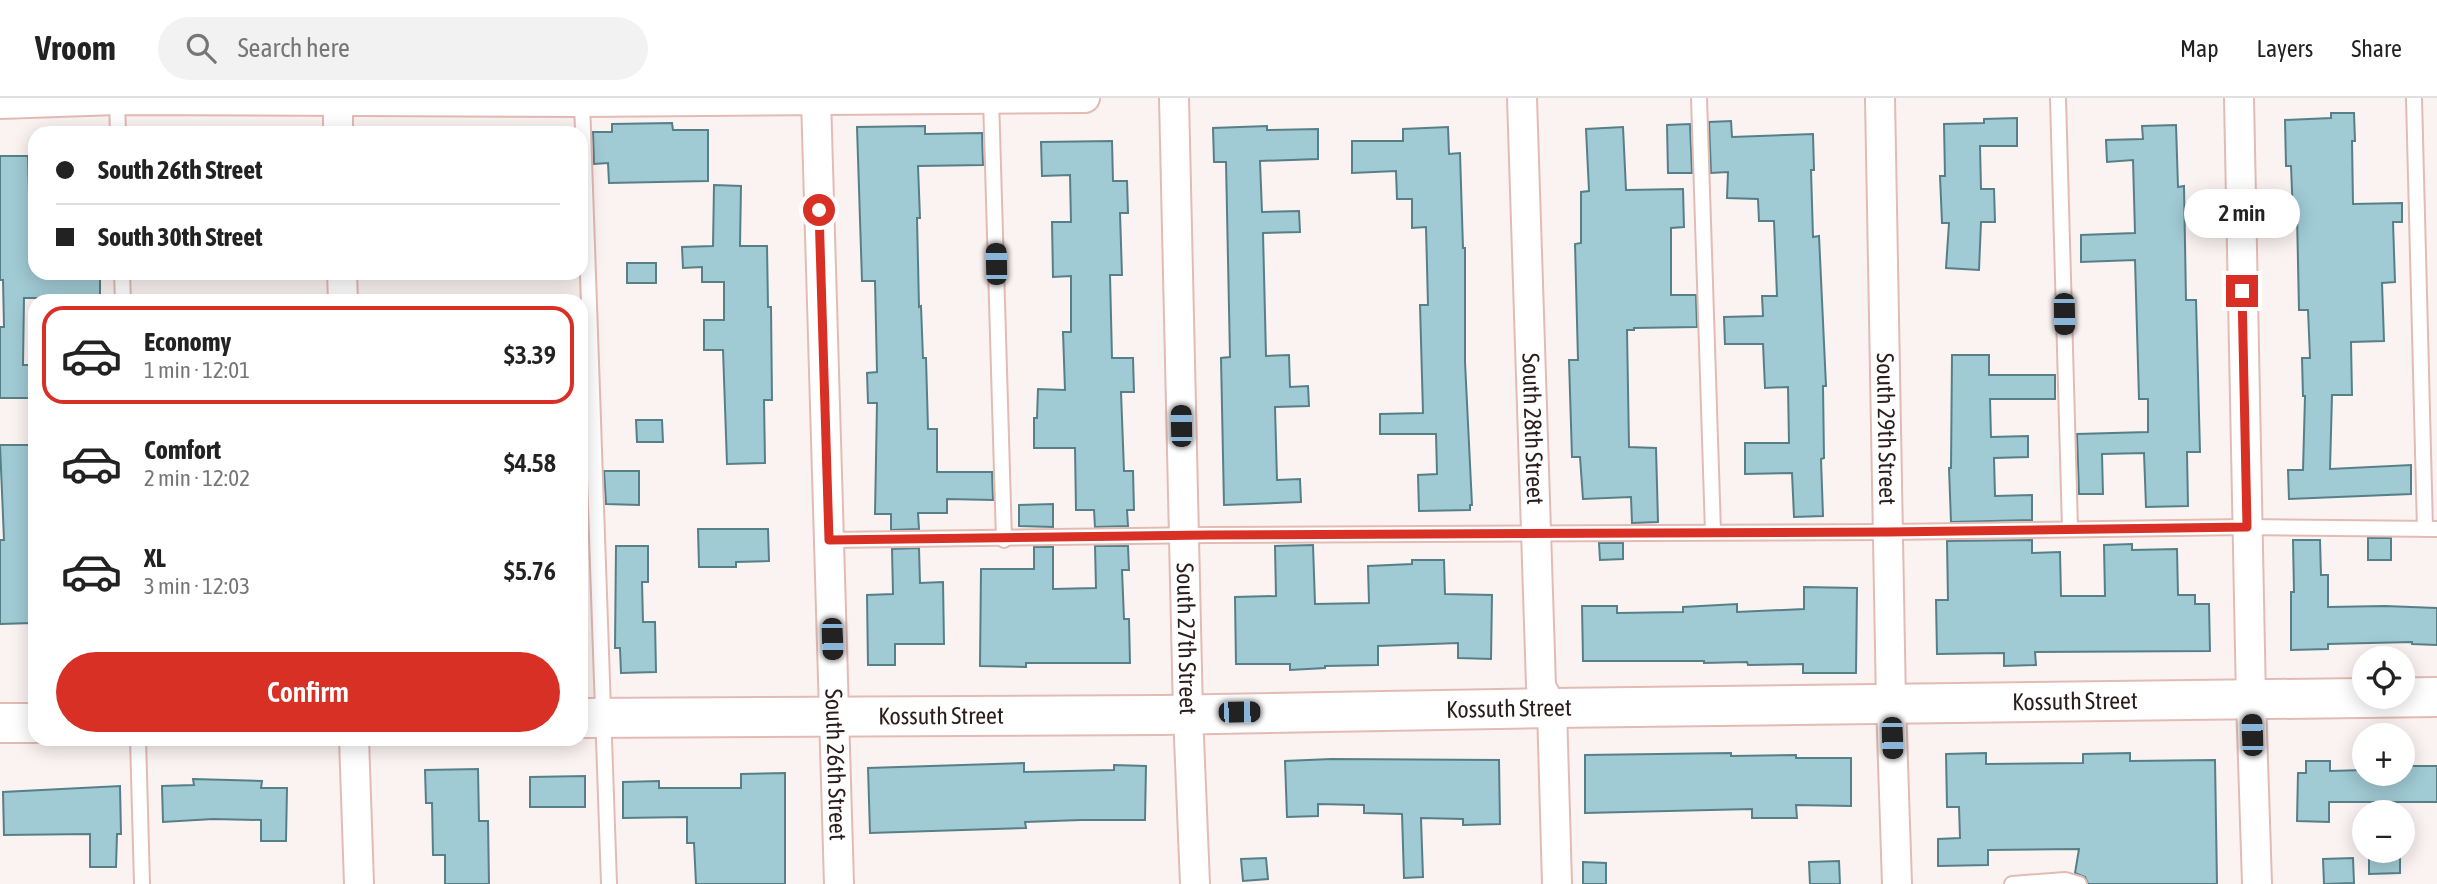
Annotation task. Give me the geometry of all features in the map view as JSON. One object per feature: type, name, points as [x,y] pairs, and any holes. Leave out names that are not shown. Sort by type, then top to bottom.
[{"type":"street","points":[[0,104],[117,100],[582,102],[1085,98]]},
{"type":"street","name":"South 27th Street","points":[[1174,98],[1188,715],[1195,884]]},
{"type":"street","name":"South 28th Street","points":[[1522,98],[1534,533],[1541,686],[1552,708],[1557,884]]},
{"type":"street","name":"South 29th Street","points":[[1880,98],[1897,884]]},
{"type":"street","points":[[2238,98],[2257,884]]},
{"type":"street","points":[[338,99],[338,126]]},
{"type":"street","name":"South 26th Street","points":[[816,99],[839,884]]},
{"type":"street","name":"Kossuth Street","points":[[593,718],[1188,715],[2437,697]]},
{"type":"street","points":[[0,723],[28,723]]},
{"type":"street","points":[[354,746],[359,884]]},
{"type":"lane","points":[[1699,98],[1713,532]]},
{"type":"lane","points":[[2058,98],[2070,530]]},
{"type":"lane","points":[[829,540],[2247,527],[2431,529],[2414,98]]},
{"type":"lane","points":[[991,99],[1004,540]]},
{"type":"lane","points":[[117,100],[118,126]]},
{"type":"lane","points":[[582,102],[582,126]]},
{"type":"lane","points":[[588,438],[593,718],[609,884]]},
{"type":"lane","points":[[138,746],[142,884]]},
{"type":"lane","points":[[2012,884],[2065,880],[2079,884]]},
{"type":"building","points":[[2331,113],[2354,113],[2353,204],[2402,203],[2402,222],[2393,222],[2395,282],[2382,283],[2384,341],[2351,342],[2352,395],[2332,395],[2330,469],[2411,465],[2411,494],[2289,499],[2288,470],[2303,470],[2305,396],[2302,358],[2310,358],[2308,310],[2299,310],[2297,215],[2293,215],[2291,166],[2286,166],[2285,120],[2331,118]]},
{"type":"building","points":[[2017,118],[2017,146],[1980,146],[1981,189],[1994,189],[1995,222],[1981,222],[1979,270],[1946,268],[1949,223],[1942,223],[1940,176],[1945,176],[1944,124],[1984,123],[1984,119]]},
{"type":"building","points":[[1731,121],[1732,137],[1813,134],[1813,237],[1819,236],[1826,386],[1823,386],[1824,458],[1821,459],[1823,516],[1794,517],[1792,473],[1745,474],[1745,443],[1789,443],[1788,387],[1765,388],[1763,344],[1725,344],[1724,317],[1763,316],[1762,296],[1777,296],[1774,221],[1759,221],[1758,199],[1727,198],[1728,172],[1711,173],[1709,122]]},
{"type":"building","points":[[672,123],[673,130],[708,130],[708,181],[609,183],[608,163],[594,164],[593,132],[612,132],[612,124]]},
{"type":"building","points":[[1690,124],[1692,173],[1668,173],[1667,125]]},
{"type":"building","points":[[2176,125],[2178,187],[2184,186],[2186,300],[2196,300],[2200,452],[2187,452],[2188,506],[2146,507],[2144,453],[2102,454],[2103,494],[2079,494],[2077,434],[2148,432],[2148,399],[2139,399],[2135,260],[2081,262],[2081,235],[2135,233],[2133,160],[2107,162],[2106,140],[2143,139],[2142,126]]},
{"type":"building","points":[[925,126],[925,134],[982,133],[983,165],[918,166],[919,307],[921,306],[923,358],[926,358],[928,429],[937,429],[937,472],[992,472],[993,500],[947,499],[947,513],[918,513],[919,529],[891,530],[891,514],[875,514],[877,403],[868,403],[867,373],[877,372],[875,281],[862,281],[857,127]]},
{"type":"building","points":[[1267,126],[1267,130],[1318,129],[1318,159],[1260,161],[1262,212],[1299,211],[1300,232],[1263,233],[1266,356],[1289,355],[1290,387],[1308,386],[1309,406],[1275,407],[1277,480],[1300,479],[1301,502],[1224,505],[1221,358],[1230,357],[1226,162],[1214,162],[1213,128]]},
{"type":"building","points":[[1448,127],[1449,154],[1460,153],[1465,248],[1465,362],[1472,505],[1470,510],[1419,511],[1418,475],[1437,474],[1436,434],[1380,434],[1380,414],[1423,413],[1420,305],[1428,305],[1426,227],[1412,228],[1412,199],[1397,199],[1396,171],[1352,173],[1352,141],[1403,141],[1403,129]]},
{"type":"building","points":[[1623,127],[1626,190],[1683,189],[1684,227],[1671,228],[1671,295],[1696,295],[1697,327],[1627,330],[1629,447],[1656,448],[1658,522],[1632,523],[1631,497],[1583,499],[1580,457],[1572,457],[1569,360],[1578,360],[1575,244],[1581,243],[1581,192],[1589,191],[1586,129]]},
{"type":"building","points":[[1112,141],[1113,181],[1127,181],[1128,213],[1120,213],[1122,275],[1110,275],[1112,358],[1133,358],[1134,392],[1121,392],[1124,471],[1133,471],[1134,510],[1127,510],[1128,526],[1095,527],[1094,510],[1076,510],[1075,448],[1034,448],[1038,389],[1065,390],[1063,332],[1071,332],[1071,276],[1053,277],[1052,222],[1071,222],[1070,175],[1042,176],[1041,142]]},
{"type":"building","points":[[0,156],[28,156],[28,280],[100,280],[100,294],[28,294],[28,298],[24,298],[23,365],[28,365],[28,398],[0,398],[0,327],[4,327],[3,280],[0,280]]},
{"type":"building","points":[[714,185],[741,186],[740,246],[767,246],[772,400],[764,400],[765,463],[727,464],[723,350],[704,350],[704,320],[724,320],[724,282],[702,282],[702,267],[683,268],[682,247],[713,246]]},
{"type":"building","points":[[627,263],[656,263],[656,283],[627,283]]},
{"type":"building","points":[[1952,355],[1989,355],[1989,375],[2055,375],[2055,399],[1990,399],[1991,437],[2028,436],[2028,457],[1994,458],[1995,496],[2032,495],[2032,520],[1951,522],[1949,468]]},
{"type":"building","points":[[636,420],[662,420],[663,442],[637,442]]},
{"type":"building","points":[[0,445],[28,445],[28,623],[0,624],[0,540],[4,540]]},
{"type":"building","points":[[604,471],[639,471],[639,505],[606,504]]},
{"type":"building","points":[[1053,504],[1053,527],[1019,526],[1019,505]]},
{"type":"building","points":[[698,529],[768,529],[769,561],[736,562],[736,567],[699,567]]},
{"type":"building","points":[[2368,538],[2391,538],[2391,560],[2368,560]]},
{"type":"building","points":[[2032,540],[2032,553],[2060,552],[2061,596],[2105,596],[2104,545],[2132,544],[2132,550],[2177,549],[2178,595],[2195,595],[2195,604],[2209,604],[2210,651],[2035,652],[2036,665],[2004,666],[2004,653],[1937,654],[1936,600],[1948,600],[1947,541]]},
{"type":"building","points":[[2293,540],[2320,540],[2321,575],[2328,575],[2328,607],[2437,608],[2437,645],[2412,642],[2328,644],[2328,649],[2291,650]]},
{"type":"building","points":[[1599,543],[1623,543],[1623,559],[1600,560]]},
{"type":"building","points":[[1313,545],[1315,604],[1369,603],[1368,566],[1412,564],[1412,560],[1444,560],[1445,594],[1492,595],[1491,659],[1458,658],[1458,643],[1378,646],[1378,665],[1290,670],[1290,664],[1236,664],[1235,597],[1276,596],[1275,546]]},
{"type":"building","points":[[616,546],[648,546],[648,582],[642,582],[643,622],[655,622],[656,672],[621,673],[620,648],[615,648]]},
{"type":"building","points":[[1095,546],[1128,546],[1129,570],[1122,570],[1124,619],[1129,619],[1130,663],[980,666],[981,569],[1034,569],[1034,547],[1053,547],[1053,589],[1096,588]]},
{"type":"building","points":[[919,548],[920,583],[943,582],[944,644],[895,644],[895,665],[868,665],[867,595],[893,594],[892,549]]},
{"type":"building","points":[[1804,587],[1857,588],[1856,673],[1803,673],[1803,664],[1583,661],[1582,606],[1617,606],[1617,613],[1683,612],[1683,607],[1737,604],[1737,612],[1804,609]]},
{"type":"building","points":[[1731,753],[1731,756],[1851,758],[1851,806],[1796,805],[1797,818],[1752,818],[1752,809],[1585,813],[1585,755]]},
{"type":"building","points":[[1986,753],[1986,764],[2083,763],[2083,754],[2130,753],[2130,761],[2215,760],[2217,884],[2088,884],[2085,877],[2075,873],[2079,849],[1988,850],[1988,865],[1938,866],[1938,839],[1960,838],[1959,807],[1947,807],[1946,754]]},
{"type":"building","points":[[1499,760],[1500,824],[1463,825],[1463,819],[1421,818],[1423,877],[1404,878],[1402,814],[1364,813],[1364,805],[1318,804],[1318,816],[1287,817],[1285,761]]},
{"type":"building","points":[[2306,761],[2330,761],[2330,771],[2352,770],[2352,786],[2415,786],[2415,766],[2437,766],[2437,802],[2329,802],[2329,822],[2297,821],[2298,773],[2306,773]]},
{"type":"building","points":[[1024,763],[1024,772],[1114,770],[1114,765],[1146,766],[1145,820],[1025,822],[1026,828],[870,833],[868,768]]},
{"type":"building","points":[[478,769],[479,821],[488,821],[489,884],[445,884],[445,855],[433,855],[432,803],[426,803],[425,770]]},
{"type":"building","points":[[785,773],[785,884],[696,884],[694,843],[687,843],[687,817],[623,818],[623,782],[659,781],[659,788],[741,788],[741,774]]},
{"type":"building","points":[[585,776],[585,807],[530,807],[530,777]]},
{"type":"building","points":[[193,779],[262,781],[261,788],[287,788],[286,841],[261,841],[261,820],[163,822],[162,786],[194,785]]},
{"type":"building","points":[[120,786],[121,834],[117,834],[116,867],[90,867],[90,834],[4,835],[3,792]]},
{"type":"building","points":[[1266,858],[1268,879],[1243,881],[1241,859]]},
{"type":"building","points":[[2352,858],[2354,883],[2324,884],[2323,859]]},
{"type":"building","points":[[1839,861],[1840,884],[1810,884],[1809,862]]},
{"type":"building","points":[[1583,862],[1606,863],[1606,884],[1583,884]]},
{"type":"building","points":[[2369,863],[2400,863],[2400,873],[2369,874]]},
{"type":"route","points":[[819,210],[829,540],[2247,527],[2242,291]]}]
